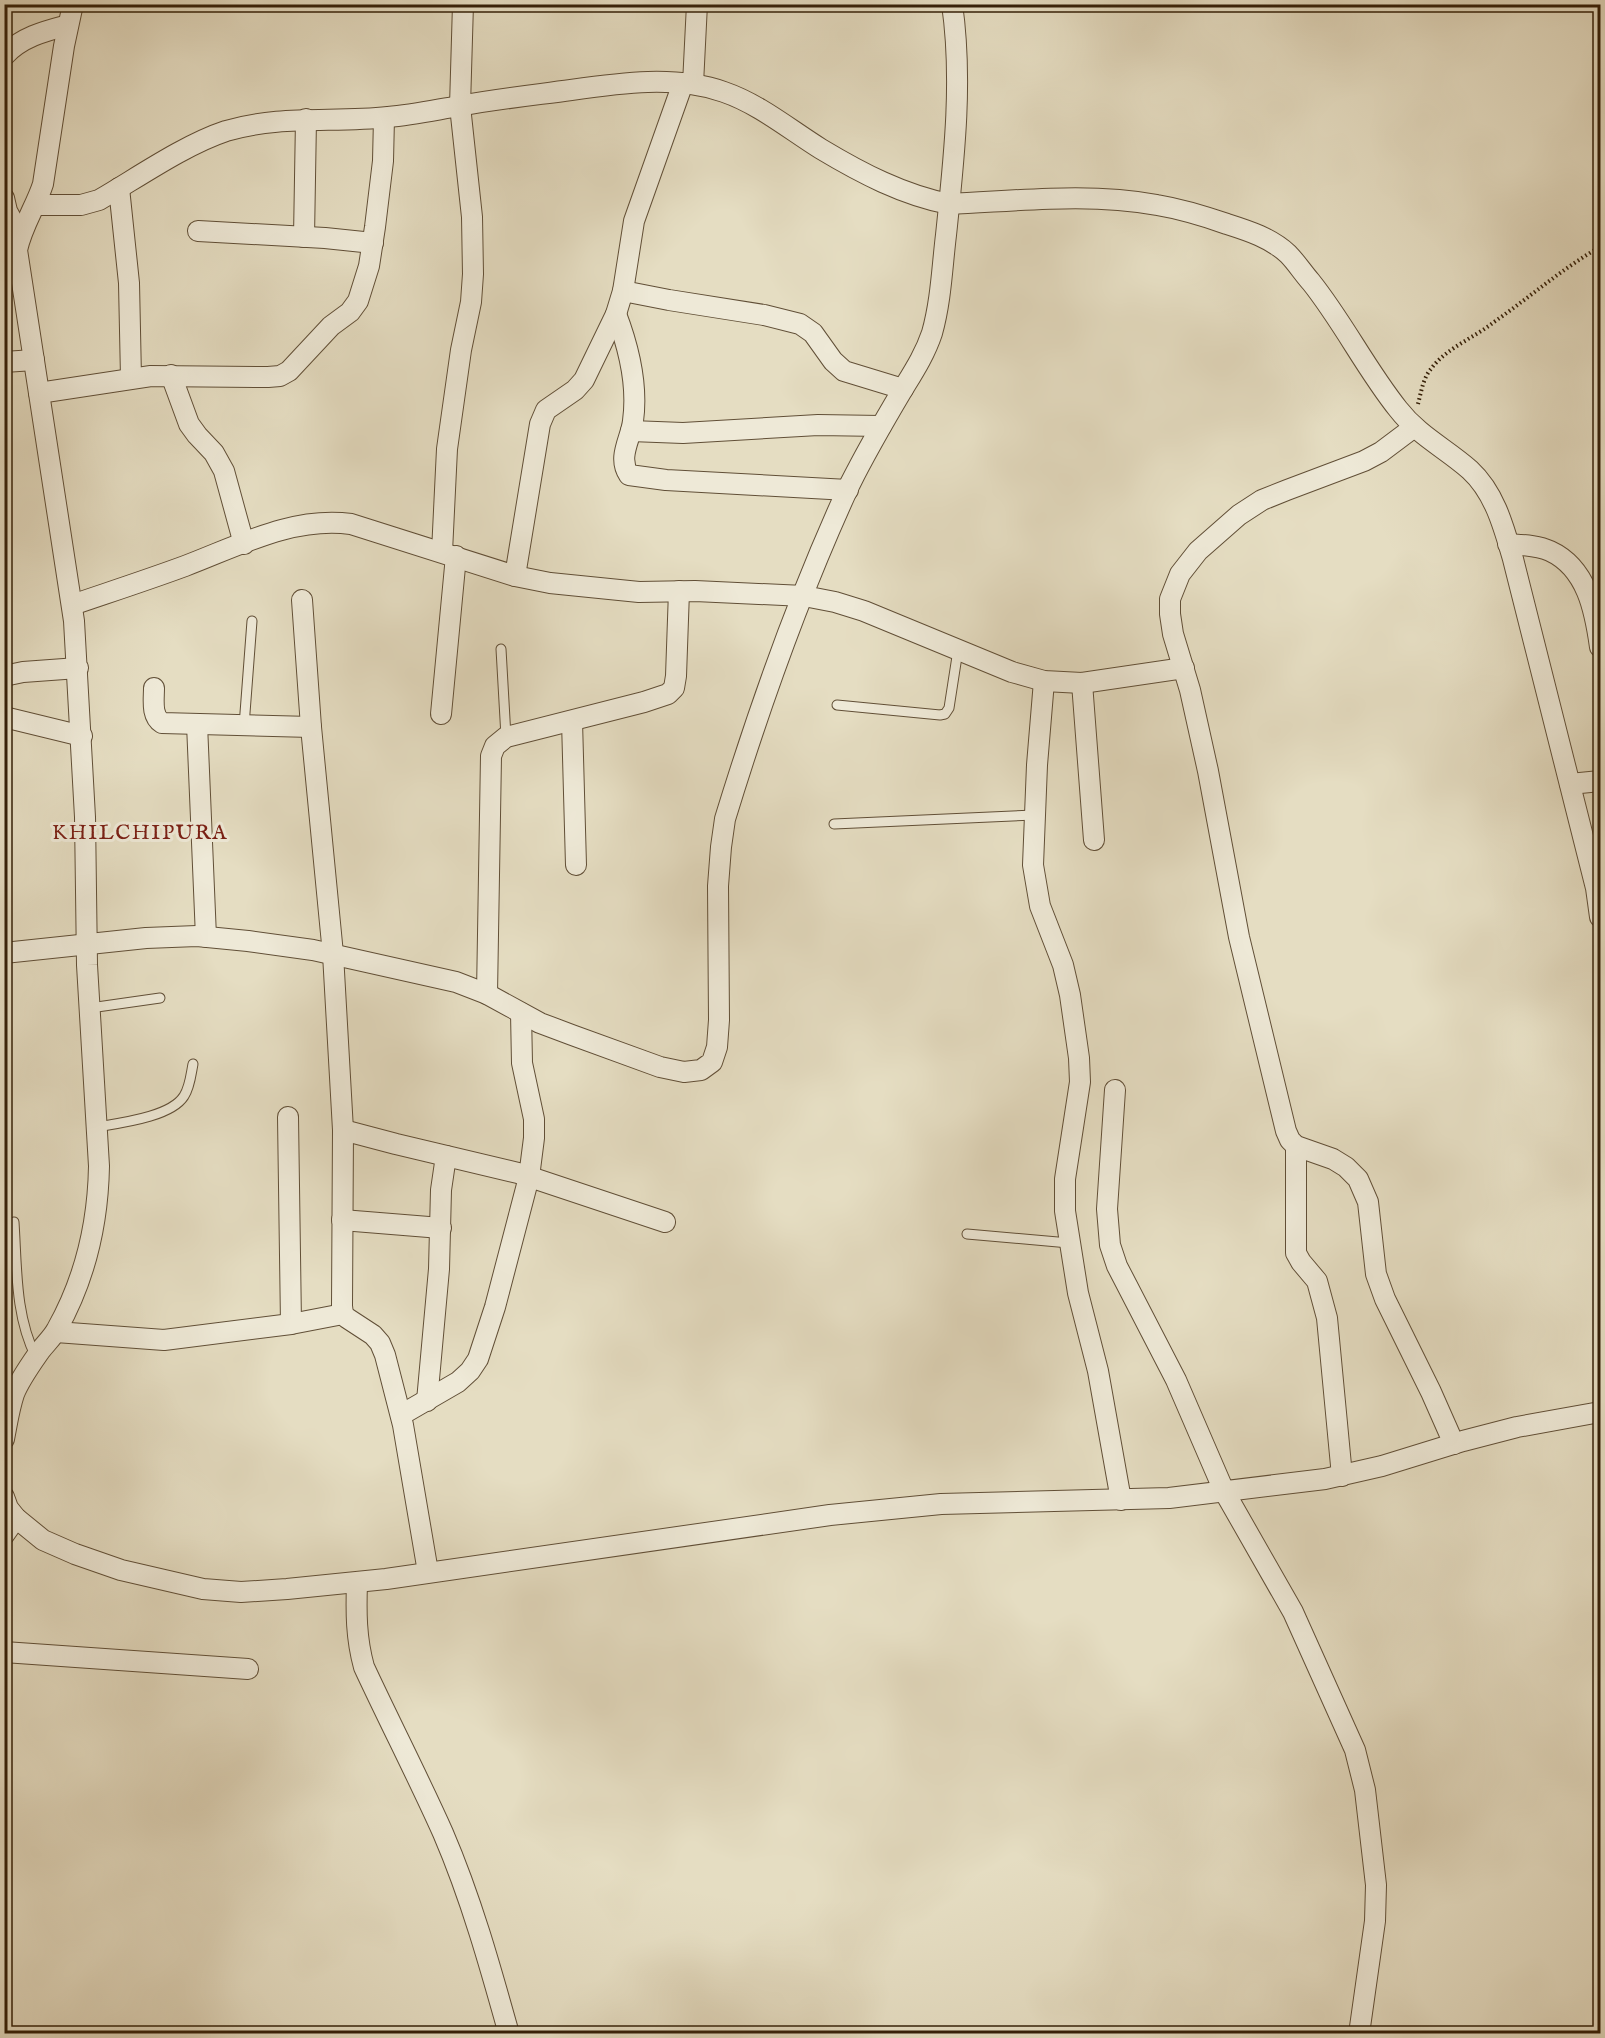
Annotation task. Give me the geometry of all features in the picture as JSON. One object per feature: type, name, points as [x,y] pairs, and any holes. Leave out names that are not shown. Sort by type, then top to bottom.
[{"type":"street","points":[[4,1439],[10,1392],[56,1332],[83,1267],[95,1223],[99,1166],[86,944],[85,817],[78,668],[72,605],[17,250],[20,235],[36,205],[48,162],[73,4]]},
{"type":"street","points":[[441,714],[449,554],[447,448],[461,350],[471,302],[473,274],[472,217],[460,106],[462,4]]},
{"type":"street","points":[[515,576],[540,424],[546,410],[575,390],[584,380],[616,314],[623,291],[634,220],[688,84],[697,4]]},
{"type":"street","points":[[4,953],[146,938],[206,937],[248,940],[333,954],[456,982],[487,994],[521,1013],[572,1035],[660,1067],[684,1072],[701,1070],[712,1062],[717,1047],[719,1020],[718,886],[725,819],[829,531],[862,460],[921,361],[938,307],[949,204],[957,78],[956,32],[952,4]]},
{"type":"street","points":[[4,56],[10,49],[33,35],[68,25]]},
{"type":"street","points":[[36,205],[59,207],[81,205],[99,200],[203,140],[226,131],[258,123],[306,119],[384,118],[601,86],[645,82],[688,84],[724,92],[761,110],[821,149],[871,177],[910,194],[949,204],[1080,199],[1122,201],[1157,205],[1202,216],[1258,235],[1274,243],[1296,263],[1330,307],[1396,407],[1413,428],[1471,471],[1489,494],[1508,544],[1596,888],[1600,917]]},
{"type":"street","points":[[39,393],[131,378],[171,375],[268,378],[280,376],[289,371],[331,326],[350,312],[358,301],[369,266],[373,243],[383,161],[384,118]]},
{"type":"street","points":[[304,237],[306,119]]},
{"type":"street","points":[[119,188],[129,283],[131,378]]},
{"type":"street","points":[[4,198],[20,235]]},
{"type":"street","points":[[198,231],[373,243]]},
{"type":"street","points":[[623,291],[764,315],[800,324],[813,333],[833,361],[844,371],[903,389]]},
{"type":"street","points":[[616,314],[625,338],[635,397],[631,431],[626,442],[625,469],[629,475],[848,490]]},
{"type":"street","points":[[4,362],[34,360]]},
{"type":"street","points":[[171,375],[189,424],[214,453],[224,471],[244,544]]},
{"type":"street","points":[[631,431],[683,433],[818,425],[881,426]]},
{"type":"street","points":[[1413,428],[1381,452],[1364,461],[1262,500],[1239,515],[1198,551],[1180,574],[1170,599],[1170,614],[1208,771],[1239,937],[1286,1131],[1296,1146],[1333,1159],[1346,1167],[1358,1179],[1365,1191],[1376,1274],[1385,1299],[1454,1444]]},
{"type":"street","points":[[72,605],[289,528],[333,522],[351,524],[515,576],[550,583],[639,592],[745,592],[804,596],[864,611],[1012,672],[1044,681],[1082,683],[1184,668]]},
{"type":"street","points":[[1508,544],[1533,546],[1550,551],[1572,568],[1589,594],[1596,618],[1600,647]]},
{"type":"street","points":[[487,994],[492,756],[495,746],[506,737],[668,694],[674,688],[679,591]]},
{"type":"street","points":[[302,600],[311,727],[333,954],[343,1130],[341,1297],[343,1314],[354,1324],[374,1335],[380,1343],[401,1415],[428,1572]]},
{"type":"street","points":[[4,676],[23,672],[78,668]]},
{"type":"street","points":[[1044,681],[1033,865],[1040,906],[1063,965],[1070,995],[1080,1082],[1065,1179],[1065,1210],[1078,1293],[1098,1371],[1121,1500]]},
{"type":"street","points":[[1082,683],[1095,840]]},
{"type":"street","points":[[154,688],[156,720],[162,723],[311,727]]},
{"type":"street","points":[[4,717],[81,736]]},
{"type":"street","points":[[572,721],[576,865]]},
{"type":"street","points":[[197,724],[206,937]]},
{"type":"street","points":[[1570,784],[1600,781]]},
{"type":"street","points":[[401,1415],[458,1382],[470,1371],[478,1359],[495,1307],[529,1177],[534,1138],[534,1119],[522,1063],[521,1013]]},
{"type":"street","points":[[1114,1090],[1107,1209],[1110,1245],[1117,1266],[1176,1380],[1224,1491],[1293,1612],[1358,1760],[1365,1790],[1376,1885],[1375,1921],[1359,2034]]},
{"type":"street","points":[[288,1117],[291,1324]]},
{"type":"street","points":[[343,1130],[529,1177],[665,1222]]},
{"type":"street","points":[[1296,1146],[1296,1254],[1317,1281],[1327,1318],[1342,1476]]},
{"type":"street","points":[[427,1401],[439,1269],[441,1190],[446,1156]]},
{"type":"street","points":[[342,1220],[441,1228]]},
{"type":"street","points":[[56,1332],[164,1340],[291,1324],[343,1314]]},
{"type":"street","points":[[4,1497],[8,1508],[16,1518],[43,1540],[75,1554],[121,1570],[192,1586],[242,1592],[357,1583],[830,1515],[941,1504],[1169,1498],[1342,1476],[1517,1427],[1600,1413]]},
{"type":"street","points":[[4,1535],[16,1518]]},
{"type":"street","points":[[357,1583],[355,1625],[364,1667],[443,1833],[476,1919],[509,2034]]},
{"type":"street","points":[[4,1652],[248,1669]]},
{"type":"lane","points":[[244,726],[252,621]]},
{"type":"lane","points":[[501,649],[506,737]]},
{"type":"lane","points":[[837,705],[945,714],[951,701],[958,650]]},
{"type":"lane","points":[[834,824],[1035,815]]},
{"type":"lane","points":[[90,1008],[160,998]]},
{"type":"lane","points":[[97,1127],[147,1117],[176,1104],[184,1096],[193,1064]]},
{"type":"lane","points":[[14,1222],[22,1323],[36,1358]]},
{"type":"lane","points":[[967,1234],[1069,1243]]},
{"type":"path","points":[[1413,428],[1422,388],[1430,370],[1445,354],[1492,324],[1583,256],[1600,246]]},
{"type":"district","name":"KHILCHIPURA","points":[[140,832]]}]
